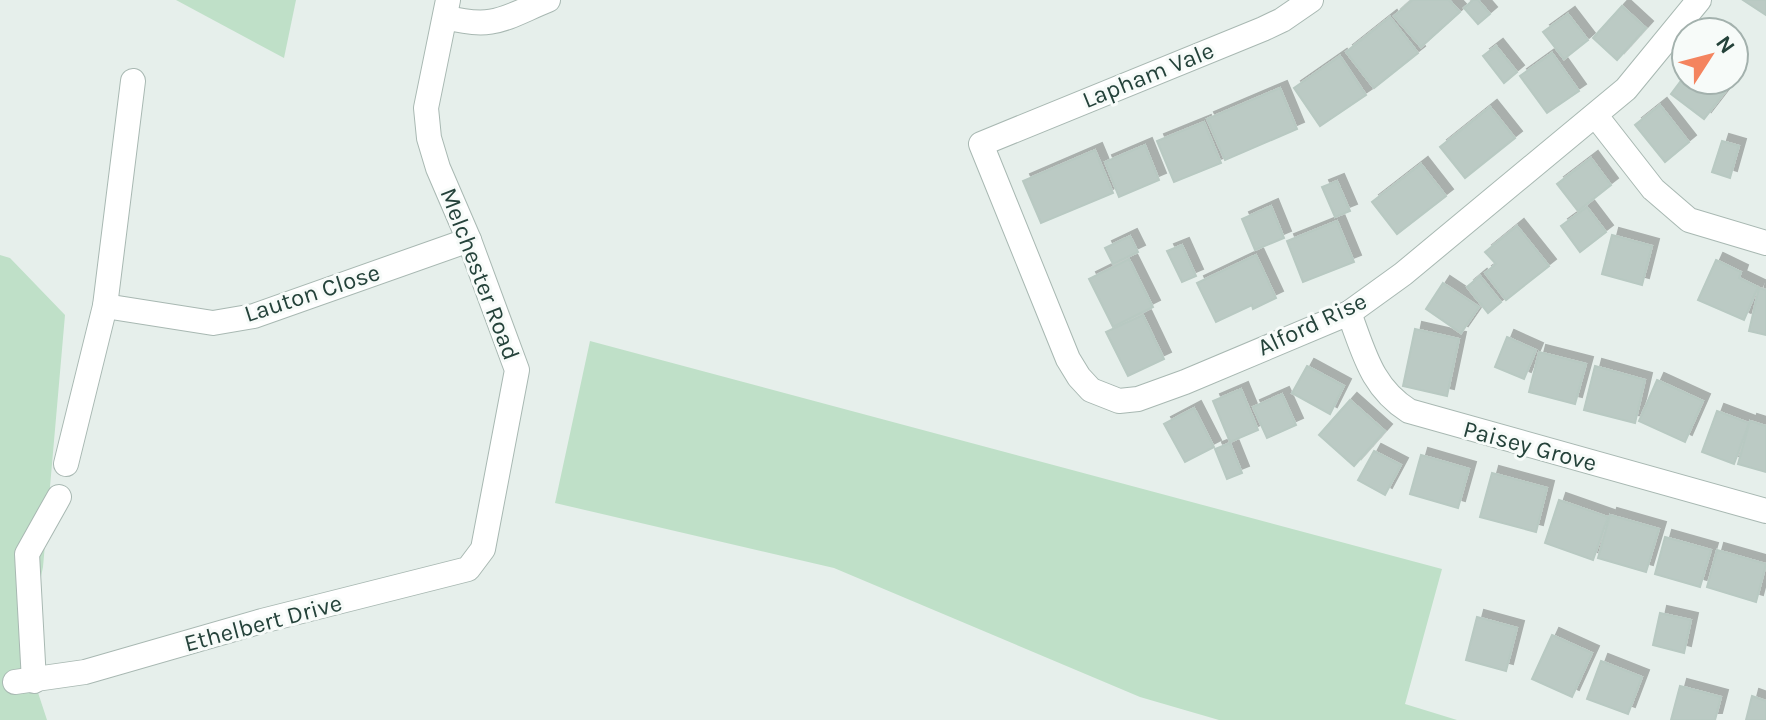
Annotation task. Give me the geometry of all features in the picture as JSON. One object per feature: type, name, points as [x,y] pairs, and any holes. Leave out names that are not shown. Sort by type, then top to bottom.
[{"type":"street","points":[[447,8],[470,23],[492,24],[548,0]]},
{"type":"street","name":"Lapham Vale","points":[[981,144],[1263,29],[1311,0]]},
{"type":"street","name":"Alford Rise","points":[[981,144],[1068,359],[1079,377],[1091,390],[1103,396],[1119,401],[1138,399],[1349,313],[1403,274],[1596,116],[1647,66],[1699,0]]},
{"type":"street","name":"Melchester Road","points":[[447,8],[426,108],[429,138],[517,370],[483,549]]},
{"type":"street","points":[[66,464],[105,306],[133,81]]},
{"type":"street","points":[[1596,116],[1653,189],[1689,220],[1766,243]]},
{"type":"street","name":"Lauton Close","points":[[105,306],[213,323],[254,316],[469,240]]},
{"type":"street","name":"Paisey Grove","points":[[1349,313],[1374,377],[1384,392],[1409,411],[1766,511]]},
{"type":"street","name":"Ethelbert Drive","points":[[59,497],[27,554],[25,682],[85,672],[262,621],[468,569],[483,549]]},
{"type":"green space","points":[[176,0],[296,0],[284,58]]},
{"type":"green space","points":[[0,255],[10,258],[65,315],[43,567],[25,653],[47,720],[0,720]]},
{"type":"green space","points":[[590,341],[1442,569],[1405,704],[1457,720],[1219,720],[1140,697],[834,568],[555,503]]},
{"type":"building","points":[[1412,0],[1449,0],[1460,12],[1421,47],[1394,16]]},
{"type":"building","points":[[1473,0],[1478,0],[1490,14],[1478,24],[1464,8]]},
{"type":"building","points":[[1743,0],[1766,0],[1766,15]]},
{"type":"building","points":[[1622,6],[1646,28],[1617,60],[1593,38]]},
{"type":"building","points":[[1568,14],[1588,40],[1564,59],[1543,32]]},
{"type":"building","points":[[1390,17],[1418,53],[1374,88],[1346,52]]},
{"type":"building","points":[[1496,46],[1517,72],[1504,83],[1483,56]]},
{"type":"building","points":[[1552,53],[1579,91],[1547,113],[1520,76]]},
{"type":"building","points":[[1340,56],[1366,95],[1320,126],[1294,88]]},
{"type":"building","points":[[1280,88],[1297,129],[1225,160],[1207,119]]},
{"type":"building","points":[[1674,96],[1722,96],[1704,119]]},
{"type":"building","points":[[1660,105],[1689,142],[1665,162],[1635,125]]},
{"type":"building","points":[[1490,107],[1515,138],[1465,178],[1440,147]]},
{"type":"building","points":[[1204,122],[1221,163],[1174,182],[1157,141]]},
{"type":"building","points":[[1722,141],[1739,146],[1730,178],[1712,172]]},
{"type":"building","points":[[1145,145],[1159,180],[1119,197],[1105,162]]},
{"type":"building","points":[[1095,150],[1113,193],[1041,223],[1023,181]]},
{"type":"building","points":[[1591,158],[1611,185],[1578,211],[1557,184]]},
{"type":"building","points":[[1421,164],[1446,196],[1397,234],[1372,202]]},
{"type":"building","points":[[1337,181],[1350,211],[1335,217],[1322,187]]},
{"type":"building","points":[[1271,206],[1284,238],[1255,250],[1242,219]]},
{"type":"building","points":[[1587,207],[1606,232],[1580,252],[1561,226]]},
{"type":"building","points":[[1337,221],[1354,262],[1303,282],[1287,241]]},
{"type":"building","points":[[1517,226],[1549,266],[1506,300],[1485,273],[1496,264],[1485,252]]},
{"type":"building","points":[[1612,235],[1652,246],[1642,285],[1602,274]]},
{"type":"building","points":[[1130,236],[1138,252],[1113,264],[1105,248]]},
{"type":"building","points":[[1182,245],[1196,276],[1182,282],[1167,251]]},
{"type":"building","points":[[1256,255],[1276,298],[1253,309],[1252,305],[1216,322],[1197,283]]},
{"type":"building","points":[[1129,259],[1153,307],[1113,327],[1089,279]]},
{"type":"building","points":[[1716,260],[1741,272],[1739,278],[1758,287],[1744,320],[1698,300]]},
{"type":"building","points":[[1480,276],[1501,302],[1488,313],[1467,287]]},
{"type":"building","points":[[1443,283],[1479,307],[1461,333],[1426,309]]},
{"type":"building","points":[[1759,288],[1766,290],[1766,335],[1749,331]]},
{"type":"building","points":[[1143,315],[1164,359],[1128,376],[1106,332]]},
{"type":"building","points":[[1415,329],[1459,339],[1447,396],[1403,386]]},
{"type":"building","points":[[1507,337],[1536,350],[1524,379],[1495,367]]},
{"type":"building","points":[[1539,352],[1586,364],[1575,404],[1529,392]]},
{"type":"building","points":[[1307,366],[1344,386],[1330,414],[1292,393]]},
{"type":"building","points":[[1595,366],[1645,380],[1635,423],[1584,410]]},
{"type":"building","points":[[1657,380],[1703,401],[1685,442],[1639,421]]},
{"type":"building","points":[[1241,389],[1258,430],[1230,442],[1213,401]]},
{"type":"building","points":[[1282,394],[1296,425],[1267,438],[1253,407]]},
{"type":"building","points":[[1350,400],[1385,431],[1354,466],[1319,435]]},
{"type":"building","points":[[1194,408],[1214,447],[1185,462],[1164,424]]},
{"type":"building","points":[[1717,411],[1749,423],[1734,464],[1702,452]]},
{"type":"building","points":[[1750,421],[1766,426],[1766,472],[1738,464]]},
{"type":"building","points":[[1230,443],[1242,473],[1227,479],[1215,449]]},
{"type":"building","points":[[1374,451],[1401,465],[1385,495],[1358,480]]},
{"type":"building","points":[[1421,455],[1469,469],[1458,508],[1410,494]]},
{"type":"building","points":[[1492,473],[1547,488],[1536,532],[1480,517]]},
{"type":"building","points":[[1559,500],[1608,517],[1593,560],[1545,543]]},
{"type":"building","points":[[1610,515],[1659,529],[1646,572],[1598,558]]},
{"type":"building","points":[[1665,537],[1711,550],[1700,587],[1655,574]]},
{"type":"building","points":[[1717,550],[1766,564],[1756,602],[1707,587]]},
{"type":"building","points":[[1660,613],[1691,620],[1684,653],[1653,645]]},
{"type":"building","points":[[1477,617],[1517,628],[1506,671],[1466,660]]},
{"type":"building","points":[[1552,635],[1592,653],[1572,697],[1532,679]]},
{"type":"building","points":[[1601,661],[1642,677],[1628,714],[1587,699]]},
{"type":"building","points":[[1680,686],[1721,697],[1715,720],[1671,720]]},
{"type":"building","points":[[1752,696],[1766,701],[1766,720],[1746,720]]}]
